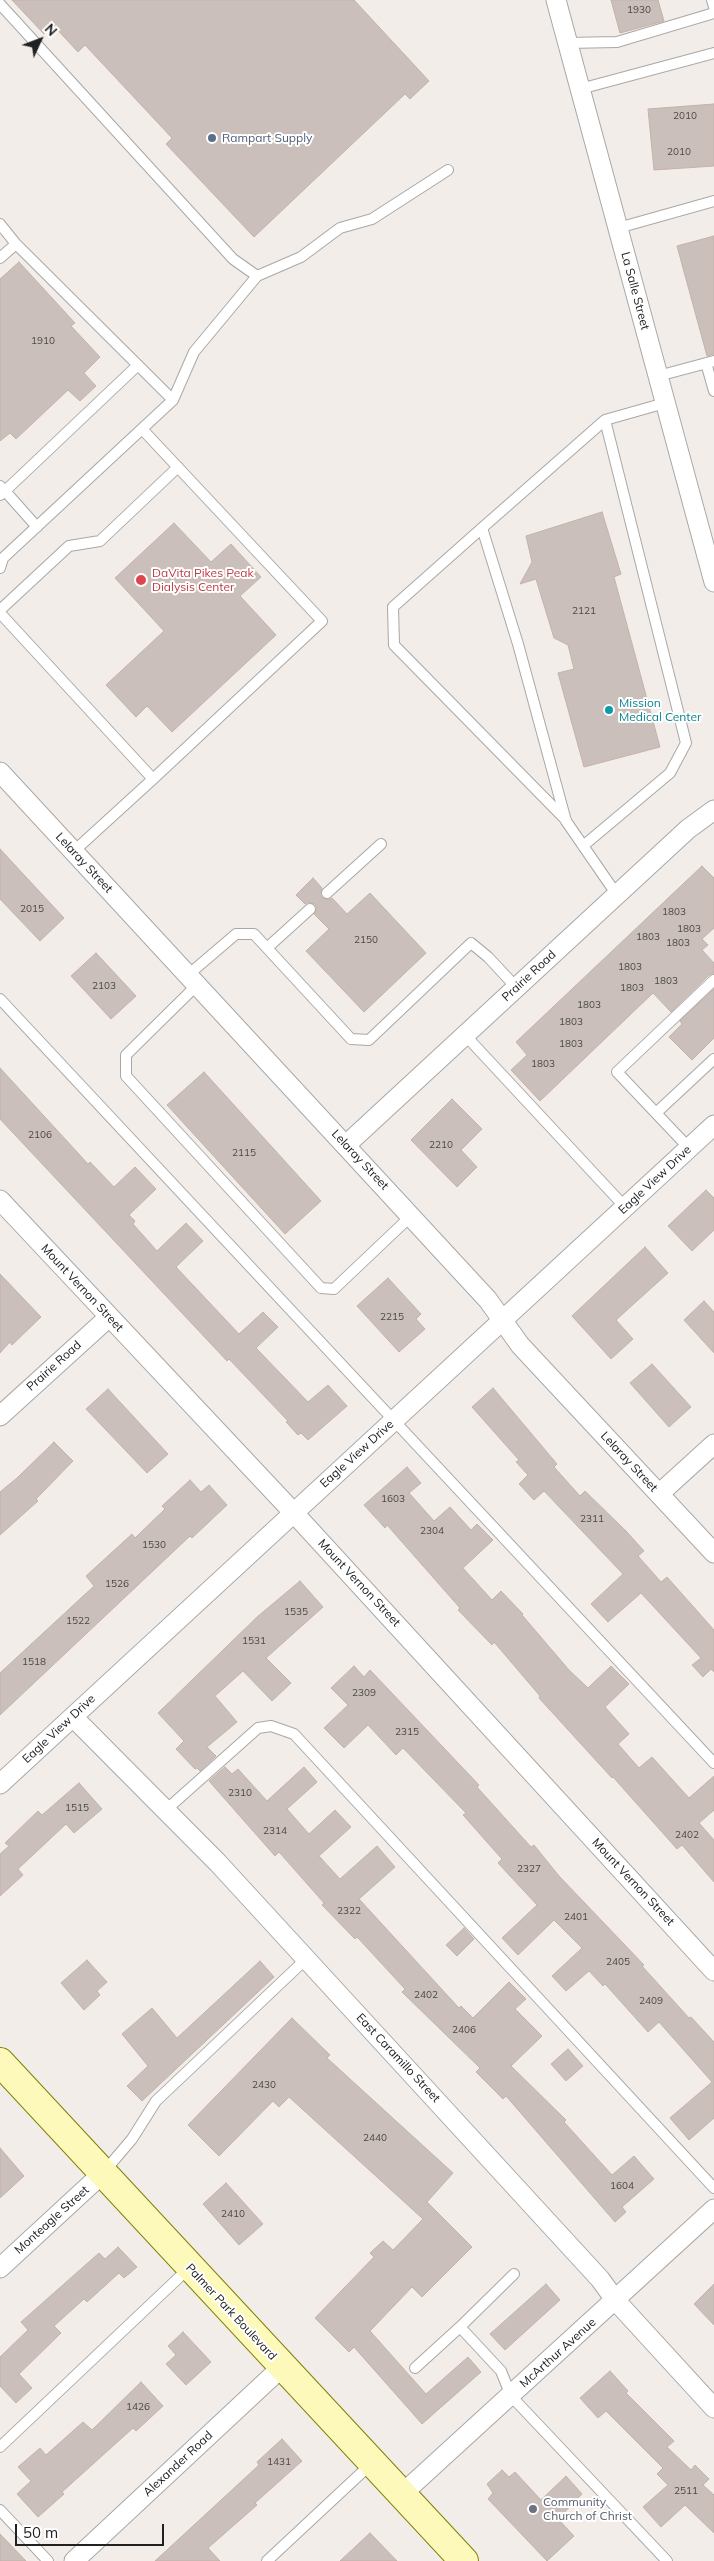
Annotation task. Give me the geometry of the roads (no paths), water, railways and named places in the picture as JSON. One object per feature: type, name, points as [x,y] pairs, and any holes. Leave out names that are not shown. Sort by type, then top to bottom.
[{"type":"main road","name":"Palmer Park Boulevard","points":[[6,2072],[103,2173],[464,2561]]},
{"type":"street","name":"La Salle Street","points":[[556,0],[714,582]]},
{"type":"street","name":"Lelaray Street","points":[[0,772],[488,1300],[520,1345],[714,1553]]},
{"type":"street","name":"Prairie Road","points":[[346,1145],[688,829],[714,810]]},
{"type":"street","name":"Eagle View Drive","points":[[0,1784],[714,1125]]},
{"type":"street","name":"Mount Vernon Street","points":[[2,1207],[293,1512],[714,1971]]},
{"type":"street","name":"Prairie Road","points":[[0,1416],[109,1317]]},
{"type":"street","points":[[659,1494],[714,1444]]},
{"type":"street","name":"East Caramillo Street","points":[[73,1717],[167,1809],[600,2279],[616,2301],[714,2408]]},
{"type":"street","name":"Monteagle Street","points":[[0,2268],[103,2173]]},
{"type":"street","name":"McArthur Avenue","points":[[401,2495],[616,2301],[714,2209]]},
{"type":"street","name":"Alexander Road","points":[[74,2561],[282,2367]]},
{"type":"lane","points":[[712,0],[714,7]]},
{"type":"lane","points":[[0,4],[234,259],[256,276]]},
{"type":"lane","points":[[567,43],[617,42],[714,13]]},
{"type":"lane","points":[[580,89],[714,53]]},
{"type":"lane","points":[[0,568],[3,558],[172,400],[194,352],[256,276],[301,257],[340,228],[372,219],[448,170]]},
{"type":"lane","points":[[618,228],[714,201]]},
{"type":"lane","points":[[0,224],[16,244],[172,400]]},
{"type":"lane","points":[[0,258],[16,244]]},
{"type":"lane","points":[[658,376],[710,362],[714,391]]},
{"type":"lane","points":[[37,527],[2,491],[138,365]]},
{"type":"lane","points":[[616,895],[566,821],[394,646],[393,607],[605,420],[665,403]]},
{"type":"lane","points":[[583,846],[670,773],[686,743],[605,420]]},
{"type":"lane","points":[[74,852],[322,621],[142,429]]},
{"type":"lane","points":[[153,779],[0,612],[69,546],[100,541],[178,467]]},
{"type":"lane","points":[[482,528],[518,644],[566,821]]},
{"type":"lane","points":[[327,893],[381,844]]},
{"type":"lane","points":[[267,948],[310,909]]},
{"type":"lane","points":[[411,1216],[334,1289],[321,1288],[126,1076],[126,1055],[192,980],[236,934],[254,934],[350,1039],[369,1040],[471,942],[488,957],[516,988]]},
{"type":"lane","points":[[689,1148],[617,1072],[714,980]]},
{"type":"lane","points":[[0,999],[395,1419],[714,1764]]},
{"type":"lane","points":[[465,1035],[625,1208]]},
{"type":"lane","points":[[656,1113],[714,1059]]},
{"type":"lane","points":[[167,1809],[258,1728],[271,1726],[294,1734],[714,2188]]},
{"type":"lane","points":[[103,2173],[132,2139],[156,2101],[306,1959]]},
{"type":"lane","points":[[0,2447],[190,2267]]},
{"type":"lane","points":[[415,2368],[514,2274]]},
{"type":"lane","points":[[460,2327],[501,2371],[512,2396],[667,2561]]},
{"type":"lane","points":[[267,2561],[372,2463]]},
{"type":"lane","points":[[0,2510],[48,2561]]},
{"type":"place","name":"Rampart Supply","points":[[212,138]]},
{"type":"place","name":"DaVita Pikes Peak Dialysis Center","points":[[141,580]]},
{"type":"place","name":"Mission Medical Center","points":[[609,710]]},
{"type":"place","name":"Community Church of Christ","points":[[533,2509]]}]
